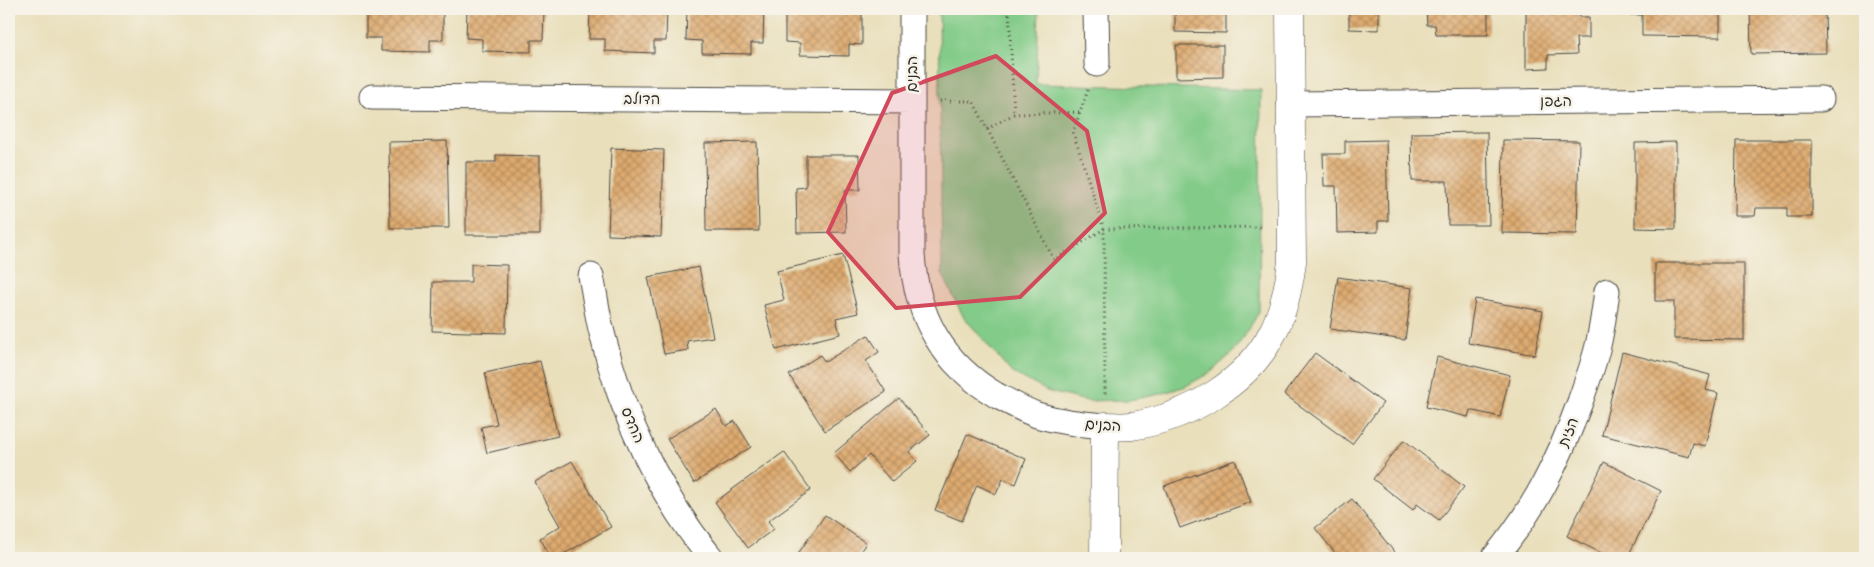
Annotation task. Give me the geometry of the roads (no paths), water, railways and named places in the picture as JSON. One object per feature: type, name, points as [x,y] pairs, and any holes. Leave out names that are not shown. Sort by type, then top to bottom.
[{"type":"main road","name":"הבנים","points":[[1105,426],[1131,426],[1180,412],[1222,390],[1244,371],[1260,353],[1273,333],[1283,309],[1292,262],[1290,9]]},
{"type":"main road","points":[[1104,558],[1105,426]]},
{"type":"street","name":"הבנים","points":[[912,9],[914,276],[921,306],[932,333],[955,364],[981,386],[1007,402],[1036,414],[1072,423],[1105,426]]},
{"type":"street","points":[[1096,9],[1097,64]]},
{"type":"street","name":"הדולב","points":[[372,97],[912,101]]},
{"type":"street","name":"הגפן","points":[[1290,104],[1821,99]]},
{"type":"street","name":"ההדס","points":[[591,276],[604,342],[619,391],[639,440],[688,530],[711,558]]},
{"type":"street","name":"הזית","points":[[1494,558],[1527,516],[1547,480],[1562,447],[1595,357],[1600,338],[1607,291]]}]
